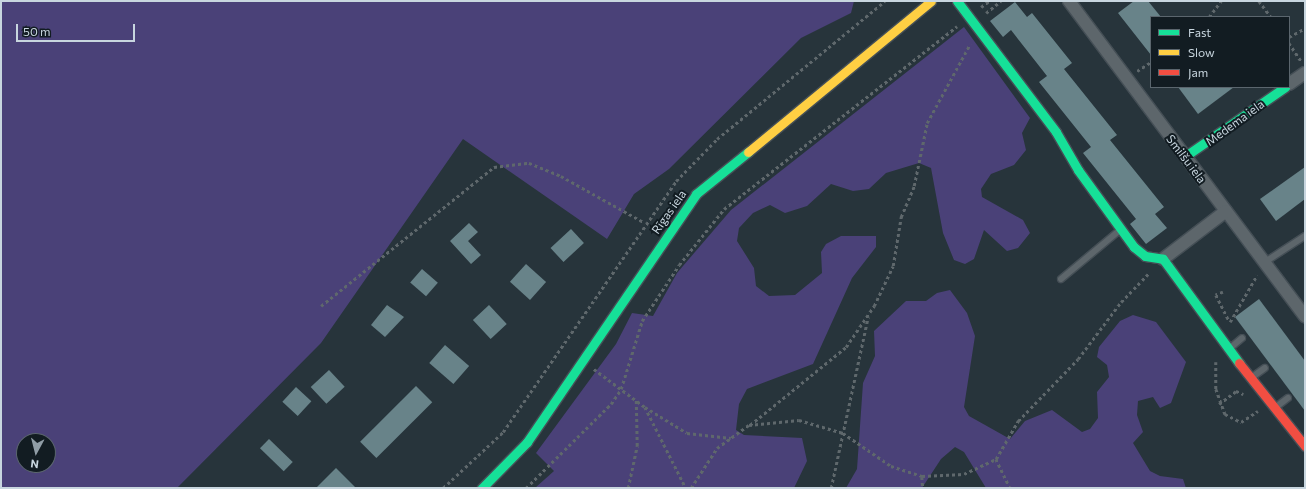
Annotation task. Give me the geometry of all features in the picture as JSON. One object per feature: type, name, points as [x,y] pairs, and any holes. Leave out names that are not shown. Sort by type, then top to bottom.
[{"type":"street","name":"Rīgas iela","points":[[482,488],[527,442],[581,360],[696,194],[931,1]]},
{"type":"street","points":[[957,1],[1056,132],[1078,170],[1121,229],[1145,256],[1162,259],[1227,348],[1272,405],[1301,434],[1305,446]]},
{"type":"street","name":"Smilšu iela","points":[[1069,1],[1184,157],[1267,264],[1305,316]]},
{"type":"street","points":[[1290,83],[1305,73]]},
{"type":"street","name":"Medema iela","points":[[1184,157],[1284,88]]},
{"type":"street","points":[[1162,259],[1226,211]]},
{"type":"lane","points":[[1061,278],[1121,229]]},
{"type":"lane","points":[[1267,264],[1305,236]]},
{"type":"lane","points":[[1227,348],[1242,338]]},
{"type":"lane","points":[[1251,378],[1265,368]]},
{"type":"lane","points":[[1272,405],[1288,398]]},
{"type":"path","points":[[691,488],[717,448],[749,425],[846,347],[868,314],[893,266],[901,217],[914,186],[927,123],[974,22],[989,1]]},
{"type":"path","points":[[526,488],[590,428],[622,388],[642,321],[679,265],[724,209],[1001,1]]},
{"type":"path","points":[[1209,16],[1221,1]]},
{"type":"path","points":[[1260,2],[1270,16]]},
{"type":"path","points":[[1290,36],[1305,28]]},
{"type":"path","points":[[1290,44],[1305,66]]},
{"type":"path","points":[[321,306],[494,167],[529,163],[560,176],[645,223]]},
{"type":"path","points":[[749,425],[799,420],[843,433],[891,466],[922,476],[964,474],[996,459],[1018,421],[1078,359],[1121,302],[1162,259]]},
{"type":"path","points":[[1229,320],[1260,272],[1267,264]]},
{"type":"path","points":[[1223,292],[1216,295],[1229,320],[1242,338]]},
{"type":"path","points":[[831,488],[868,314]]},
{"type":"path","points":[[1227,348],[1217,356],[1219,404],[1232,420],[1241,422],[1272,405]]},
{"type":"path","points":[[581,360],[622,388],[646,407],[687,433],[731,438]]},
{"type":"path","points":[[1219,404],[1236,391],[1247,396]]},
{"type":"path","points":[[628,488],[637,446],[636,399]]},
{"type":"path","points":[[646,407],[686,488]]},
{"type":"path","points":[[1253,408],[1255,414]]},
{"type":"path","points":[[996,459],[1010,488]]},
{"type":"path","points":[[922,476],[923,488]]},
{"type":"shaded area","points":[[1,1],[854,1],[851,13],[801,38],[669,169],[634,194],[607,239],[463,139],[321,343],[177,488],[1,488]]},
{"type":"shaded area","points":[[964,27],[1030,118],[1022,133],[1026,150],[1014,165],[991,174],[981,189],[982,197],[1023,220],[1030,233],[1018,248],[1007,251],[984,230],[974,259],[965,264],[954,260],[943,233],[931,168],[919,163],[886,173],[869,189],[853,191],[831,184],[807,206],[785,213],[770,205],[753,213],[739,228],[737,241],[754,268],[756,286],[769,296],[795,295],[822,273],[821,252],[826,244],[841,236],[876,236],[876,247],[852,278],[813,364],[747,389],[739,404],[736,430],[744,435],[802,438],[807,461],[794,488],[535,488],[554,471],[536,453],[616,344],[632,313],[653,316],[677,273],[731,210]]},
{"type":"shaded area","points":[[950,290],[967,313],[975,336],[964,407],[969,416],[1010,439],[1025,421],[1052,410],[1082,432],[1090,429],[1098,418],[1097,392],[1109,377],[1107,365],[1097,357],[1099,347],[1120,321],[1133,315],[1156,322],[1186,362],[1171,403],[1160,408],[1153,397],[1138,401],[1137,415],[1143,432],[1133,443],[1150,471],[1160,476],[1183,479],[1186,488],[986,488],[964,452],[955,447],[941,459],[922,488],[846,488],[857,469],[863,383],[875,356],[874,331],[906,301],[926,301],[937,293]]},
{"type":"building","points":[[1134,1],[1148,1],[1160,16],[1150,16],[1150,54],[1118,13]]},
{"type":"building","points":[[1015,2],[1027,17],[1032,13],[1072,63],[1064,69],[1117,135],[1110,140],[1164,207],[1155,214],[1167,228],[1146,244],[1130,224],[1136,219],[1083,153],[1091,147],[1039,82],[1047,76],[1011,30],[1003,37],[990,21]]},
{"type":"building","points":[[1179,88],[1233,88],[1198,114]]},
{"type":"building","points":[[1305,167],[1305,199],[1276,221],[1260,199]]},
{"type":"building","points":[[469,223],[478,232],[468,241],[481,255],[471,264],[450,241]]},
{"type":"building","points":[[571,229],[584,243],[563,262],[551,248]]},
{"type":"building","points":[[526,264],[546,282],[530,300],[510,282]]},
{"type":"building","points":[[422,269],[438,283],[426,296],[410,283]]},
{"type":"building","points":[[1259,299],[1305,361],[1305,411],[1235,317]]},
{"type":"building","points":[[387,305],[404,317],[385,337],[371,325]]},
{"type":"building","points":[[489,305],[507,324],[491,339],[473,320]]},
{"type":"building","points":[[445,345],[469,366],[453,384],[429,363]]},
{"type":"building","points":[[329,370],[345,387],[326,404],[311,387]]},
{"type":"building","points":[[416,386],[432,402],[376,458],[360,442]]},
{"type":"building","points":[[296,387],[311,401],[298,416],[282,402]]},
{"type":"building","points":[[269,439],[293,462],[284,471],[260,448]]},
{"type":"building","points":[[336,468],[356,488],[316,488]]},
{"type":"traffic: fast","points":[[957,1],[1056,132],[1078,170],[1134,247],[1145,256],[1163,259],[1239,363]]},
{"type":"traffic: fast","points":[[1184,157],[1284,88]]},
{"type":"traffic: fast","points":[[482,488],[527,442],[696,194],[748,152]]},
{"type":"traffic: slow","points":[[748,152],[931,1]]},
{"type":"traffic: jam","points":[[1239,363],[1305,446]]}]
